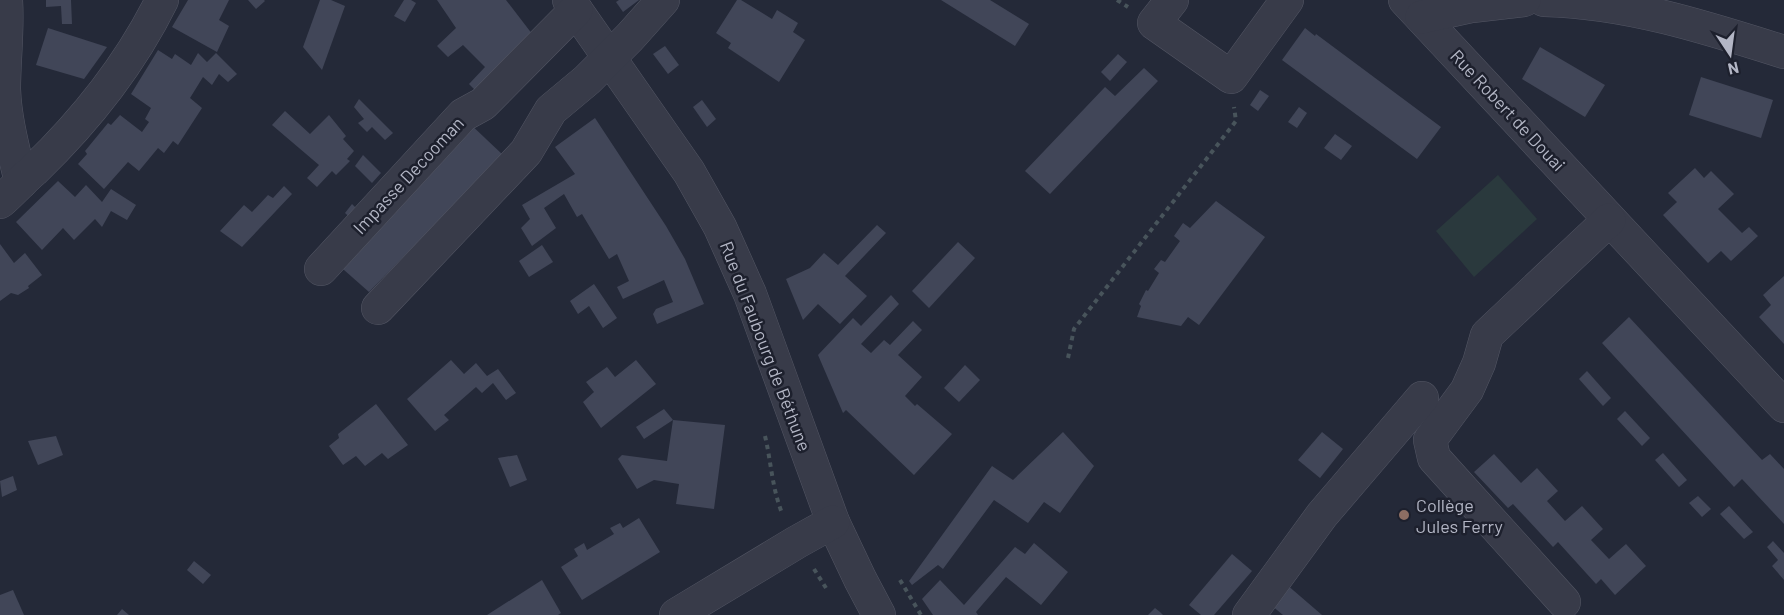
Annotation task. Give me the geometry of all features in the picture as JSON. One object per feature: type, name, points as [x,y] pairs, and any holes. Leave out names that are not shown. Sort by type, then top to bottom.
[{"type":"street","points":[[6,0],[7,44],[4,89],[11,192]]},
{"type":"street","points":[[11,192],[71,132],[116,78],[151,23],[162,0]]},
{"type":"street","points":[[378,308],[526,152],[551,110],[587,80],[663,0]]},
{"type":"street","points":[[1172,0],[1154,23],[1231,76],[1287,0]]},
{"type":"street","points":[[1414,9],[1524,0]]},
{"type":"street","points":[[1544,0],[1696,13],[1784,52]]},
{"type":"street","name":"Rue du Faubourg de Béthune","points":[[573,5],[689,172],[733,254],[750,294],[833,522],[879,615]]},
{"type":"street","name":"Impasse Decooman","points":[[321,269],[463,115],[483,104],[573,5]]},
{"type":"street","name":"Rue Robert de Douai","points":[[1414,9],[1784,406]]},
{"type":"street","points":[[1564,602],[1434,458],[1430,440],[1467,390],[1479,363],[1487,335],[1609,220]]},
{"type":"street","points":[[1249,615],[1322,515],[1422,398]]},
{"type":"street","points":[[676,615],[833,522]]},
{"type":"path","points":[[1068,358],[1074,329],[1236,121],[1231,76]]},
{"type":"path","points":[[764,433],[779,505],[797,542],[832,597]]},
{"type":"shaded area","points":[[1498,175],[1537,219],[1474,277],[1436,231]]},
{"type":"building","points":[[46,0],[71,0],[72,24],[62,24],[61,6],[46,7]]},
{"type":"building","points":[[188,0],[229,0],[219,20],[229,26],[217,52],[172,27]]},
{"type":"building","points":[[248,0],[264,0],[265,1],[256,9]]},
{"type":"building","points":[[320,0],[331,0],[345,6],[322,70],[303,47]]},
{"type":"building","points":[[404,0],[416,3],[405,22],[394,16]]},
{"type":"building","points":[[437,0],[506,0],[536,39],[481,96],[469,84],[485,67],[463,45],[448,57],[437,46],[456,28]]},
{"type":"building","points":[[639,0],[623,12],[616,2]]},
{"type":"building","points":[[737,0],[741,0],[772,19],[777,10],[798,23],[793,32],[805,40],[779,82],[728,48],[731,43],[716,33]]},
{"type":"building","points":[[941,0],[990,0],[1029,24],[1015,46]]},
{"type":"building","points":[[48,28],[107,47],[84,79],[36,65]]},
{"type":"building","points":[[1305,28],[1441,127],[1417,159],[1282,60]]},
{"type":"building","points":[[665,46],[679,65],[668,74],[653,54]]},
{"type":"building","points":[[1540,47],[1605,85],[1585,117],[1522,79]]},
{"type":"building","points":[[158,50],[172,59],[175,54],[191,65],[198,53],[207,62],[216,53],[237,74],[228,82],[219,74],[212,85],[203,77],[190,98],[202,108],[178,145],[173,141],[164,153],[158,148],[139,171],[128,162],[104,189],[78,164],[87,154],[85,151],[108,123],[111,125],[120,115],[142,132],[149,122],[145,119],[151,108],[131,94]]},
{"type":"building","points":[[1118,54],[1127,62],[1110,81],[1101,72]]},
{"type":"building","points":[[1144,68],[1158,81],[1050,194],[1025,171],[1105,87],[1115,96]]},
{"type":"building","points":[[1701,77],[1773,100],[1761,138],[1689,115]]},
{"type":"building","points":[[1260,90],[1269,96],[1258,111],[1250,105]]},
{"type":"building","points":[[359,99],[393,133],[385,140],[372,127],[367,132],[358,123],[364,119],[354,107]]},
{"type":"building","points":[[702,100],[716,119],[707,127],[693,107]]},
{"type":"building","points":[[1299,107],[1307,113],[1297,128],[1288,122]]},
{"type":"building","points":[[285,111],[310,134],[329,115],[346,136],[343,139],[354,151],[347,159],[350,161],[336,175],[332,171],[317,187],[307,178],[319,165],[272,125]]},
{"type":"building","points":[[595,118],[666,226],[685,259],[704,304],[657,324],[653,314],[656,309],[673,302],[664,280],[623,299],[617,287],[629,281],[617,254],[609,259],[582,214],[577,217],[564,194],[544,208],[556,228],[532,246],[521,228],[530,219],[522,205],[575,174],[555,147]]},
{"type":"building","points":[[468,122],[503,155],[369,292],[335,262]]},
{"type":"building","points":[[1335,134],[1352,146],[1341,160],[1324,148]]},
{"type":"building","points":[[363,155],[381,173],[372,183],[355,166]]},
{"type":"building","points":[[1695,168],[1704,178],[1711,171],[1734,194],[1718,209],[1742,233],[1749,227],[1758,236],[1731,261],[1721,251],[1708,263],[1663,215],[1677,202],[1668,193]]},
{"type":"building","points":[[58,181],[75,197],[86,185],[102,202],[111,189],[136,205],[127,220],[111,211],[102,227],[95,219],[74,240],[63,228],[42,250],[16,222]]},
{"type":"building","points":[[284,186],[292,194],[242,247],[220,231],[244,205],[252,212],[268,195],[273,198]]},
{"type":"building","points":[[1216,201],[1265,237],[1199,325],[1188,317],[1181,326],[1137,317],[1141,306],[1139,304],[1146,290],[1148,291],[1159,273],[1154,269],[1161,260],[1165,262],[1180,241],[1174,236],[1183,223],[1190,228]]},
{"type":"building","points":[[352,204],[365,217],[358,225],[345,213]]},
{"type":"building","points":[[877,225],[886,233],[845,276],[867,296],[840,324],[818,304],[803,320],[786,279],[810,268],[824,253],[838,265]]},
{"type":"building","points":[[958,242],[975,258],[929,308],[912,291]]},
{"type":"building","points":[[0,244],[14,263],[25,253],[42,275],[18,295],[11,293],[0,301]]},
{"type":"building","points":[[542,245],[553,262],[529,277],[519,261]]},
{"type":"building","points":[[1784,276],[1784,344],[1759,317],[1771,305],[1763,295]]},
{"type":"building","points":[[594,284],[617,318],[603,328],[589,306],[578,314],[570,301]]},
{"type":"building","points":[[891,295],[899,304],[861,344],[871,353],[884,340],[890,345],[913,321],[922,330],[898,355],[922,377],[905,396],[952,434],[914,475],[846,410],[843,413],[818,355],[853,318],[861,326]]},
{"type":"building","points":[[1629,317],[1762,460],[1770,454],[1784,469],[1784,524],[1742,479],[1734,487],[1602,343]]},
{"type":"building","points":[[451,360],[464,374],[476,363],[487,376],[498,369],[516,393],[506,400],[493,383],[482,393],[476,387],[444,415],[449,420],[435,431],[407,399]]},
{"type":"building","points":[[636,360],[656,384],[601,428],[583,402],[594,392],[586,382],[607,367],[615,377]]},
{"type":"building","points":[[965,365],[980,380],[959,402],[944,388]]},
{"type":"building","points":[[1587,371],[1611,398],[1603,406],[1579,379]]},
{"type":"building","points":[[376,404],[408,445],[388,459],[382,453],[365,466],[356,456],[343,465],[329,446],[339,438],[338,434]]},
{"type":"building","points":[[664,409],[673,420],[644,439],[636,427]]},
{"type":"building","points":[[1625,411],[1650,438],[1642,446],[1617,419]]},
{"type":"building","points":[[673,420],[725,425],[714,509],[676,504],[679,484],[654,480],[637,489],[618,459],[622,455],[667,461]]},
{"type":"building","points":[[1063,432],[1094,466],[1060,513],[1044,502],[1028,523],[994,500],[943,569],[938,565],[912,585],[909,581],[992,466],[1013,480]]},
{"type":"building","points":[[1322,432],[1343,449],[1320,478],[1298,460]]},
{"type":"building","points":[[56,436],[63,455],[38,465],[28,441]]},
{"type":"building","points":[[1663,453],[1687,480],[1679,487],[1655,460]]},
{"type":"building","points":[[1494,454],[1521,483],[1537,468],[1558,491],[1547,501],[1565,521],[1582,506],[1603,529],[1591,540],[1609,559],[1626,544],[1646,566],[1615,595],[1601,579],[1596,584],[1558,542],[1553,547],[1513,504],[1508,508],[1474,472]]},
{"type":"building","points":[[517,455],[527,480],[510,487],[498,458]]},
{"type":"building","points":[[13,476],[17,490],[2,497],[0,481]]},
{"type":"building","points":[[1698,496],[1711,509],[1702,517],[1689,503]]},
{"type":"building","points":[[1729,506],[1753,532],[1744,539],[1720,514]]},
{"type":"building","points":[[639,518],[660,552],[582,600],[561,567],[578,556],[574,549],[584,543],[587,550],[614,534],[610,528],[620,523],[623,528]]},
{"type":"building","points":[[1773,541],[1784,553],[1784,580],[1772,566],[1778,560],[1767,547]]},
{"type":"building","points":[[1034,543],[1068,572],[1041,605],[1006,577],[976,612],[978,615],[933,615],[922,599],[940,580],[964,605],[1015,547],[1025,554]]},
{"type":"building","points":[[1232,554],[1252,571],[1214,615],[1201,615],[1189,605]]},
{"type":"building","points":[[194,561],[211,575],[203,584],[187,570]]},
{"type":"building","points":[[542,580],[561,613],[558,615],[487,615]]},
{"type":"building","points":[[1286,584],[1322,615],[1283,615],[1271,605]]},
{"type":"building","points":[[13,590],[24,615],[0,615],[0,595]]},
{"type":"building","points":[[1155,608],[1160,612],[1163,615],[1148,615]]},
{"type":"building","points":[[122,609],[129,615],[117,615]]},
{"type":"place","name":"Collège Jules Ferry","points":[[1404,515]]}]
